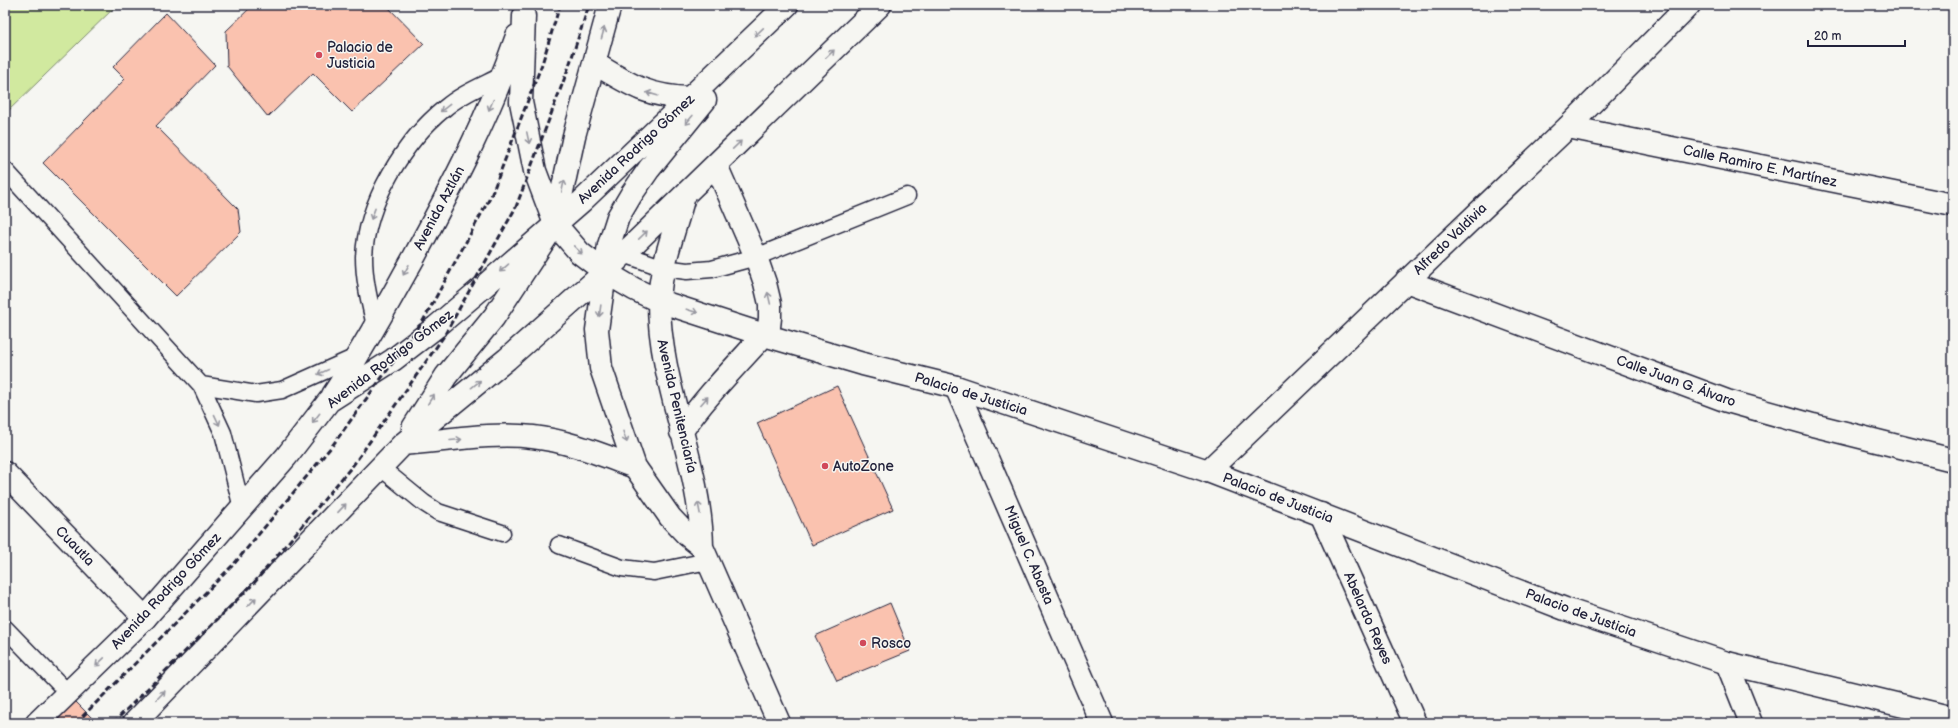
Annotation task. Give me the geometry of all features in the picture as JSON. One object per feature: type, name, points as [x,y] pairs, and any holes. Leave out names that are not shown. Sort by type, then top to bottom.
[{"type":"street","points":[[403,444],[446,376],[494,317],[555,224],[574,136],[610,5]]},
{"type":"street","name":"Avenida Rodrigo Gómez","points":[[37,723],[145,618],[286,457],[329,401],[393,360],[436,327],[582,201],[787,5]]},
{"type":"street","points":[[134,723],[403,444],[507,359],[605,272],[880,5]]},
{"type":"street","name":"Alfredo Valdivia","points":[[1208,471],[1568,127],[1689,5]]},
{"type":"street","points":[[526,10],[522,109],[535,171],[555,224]]},
{"type":"street","name":"Avenida Aztlán","points":[[329,401],[375,326],[431,225],[477,136],[503,75],[526,10]]},
{"type":"street","name":"Avenida Penitenciaría","points":[[736,55],[720,84],[662,152],[631,195],[618,217],[609,245],[597,330],[601,368],[635,466],[670,517],[705,554],[779,723]]},
{"type":"street","points":[[594,63],[636,88],[671,98],[691,98]]},
{"type":"street","name":"Calle Ramiro E. Martínez","points":[[1568,127],[1953,205]]},
{"type":"street","points":[[681,432],[697,409],[722,379],[764,335],[769,327],[770,304],[756,257],[716,165]]},
{"type":"street","name":"Avenida Penitenciaría","points":[[684,196],[664,268],[659,300],[660,333],[667,379],[702,521],[705,554]]},
{"type":"street","name":"Palacio de Justicia","points":[[555,224],[580,253],[605,272],[634,290],[659,300],[764,335],[863,364],[956,387],[1208,471],[1565,609],[1727,663],[1953,718]]},
{"type":"street","name":"Calle Juan G. Álvaro","points":[[1406,281],[1727,401],[1820,427],[1953,460]]},
{"type":"street","name":"Miguel C. Abasta","points":[[956,387],[1102,723]]},
{"type":"street","points":[[403,444],[500,436],[533,437],[582,448],[635,466]]},
{"type":"street","name":"Cuautla","points":[[5,473],[145,618]]},
{"type":"street","name":"Abelardo Reyes","points":[[1321,514],[1415,723]]},
{"type":"street","points":[[1727,663],[1751,723]]},
{"type":"lane","points":[[375,326],[366,281],[364,256],[370,222],[382,189],[394,166],[428,123],[446,106],[503,75]]},
{"type":"lane","points":[[5,170],[201,385],[223,433],[242,508]]},
{"type":"lane","points":[[624,254],[664,268],[687,271],[712,269],[756,257],[907,196]]},
{"type":"lane","points":[[201,385],[256,394],[282,390],[358,356]]},
{"type":"lane","points":[[380,467],[424,504],[438,512],[502,533]]},
{"type":"lane","points":[[559,545],[622,568],[654,572],[705,554]]},
{"type":"lane","points":[[5,628],[68,693]]},
{"type":"green space","points":[[5,5],[117,5],[5,114]]},
{"type":"building","name":"Palacio de Justicia","points":[[253,5],[386,5],[424,44],[352,112],[313,73],[268,117],[227,66],[226,31]]},
{"type":"building","points":[[166,13],[215,65],[156,126],[238,209],[241,232],[176,296],[43,163],[125,79],[113,67]]},
{"type":"building","name":"AutoZone","points":[[837,386],[893,509],[812,545],[757,423]]},
{"type":"building","name":"Rosco","points":[[890,603],[910,651],[837,681],[815,636]]},
{"type":"building","points":[[72,698],[97,723],[46,723]]},
{"type":"railway","points":[[76,723],[234,564],[332,446],[423,321],[491,196],[542,64],[560,5]]},
{"type":"railway","points":[[113,723],[254,583],[354,464],[444,336],[516,207],[568,69],[589,5]]},
{"type":"place","name":"Palacio de Justicia","points":[[319,55]]},
{"type":"place","name":"AutoZone","points":[[825,466]]},
{"type":"place","name":"Rosco","points":[[863,643]]}]
